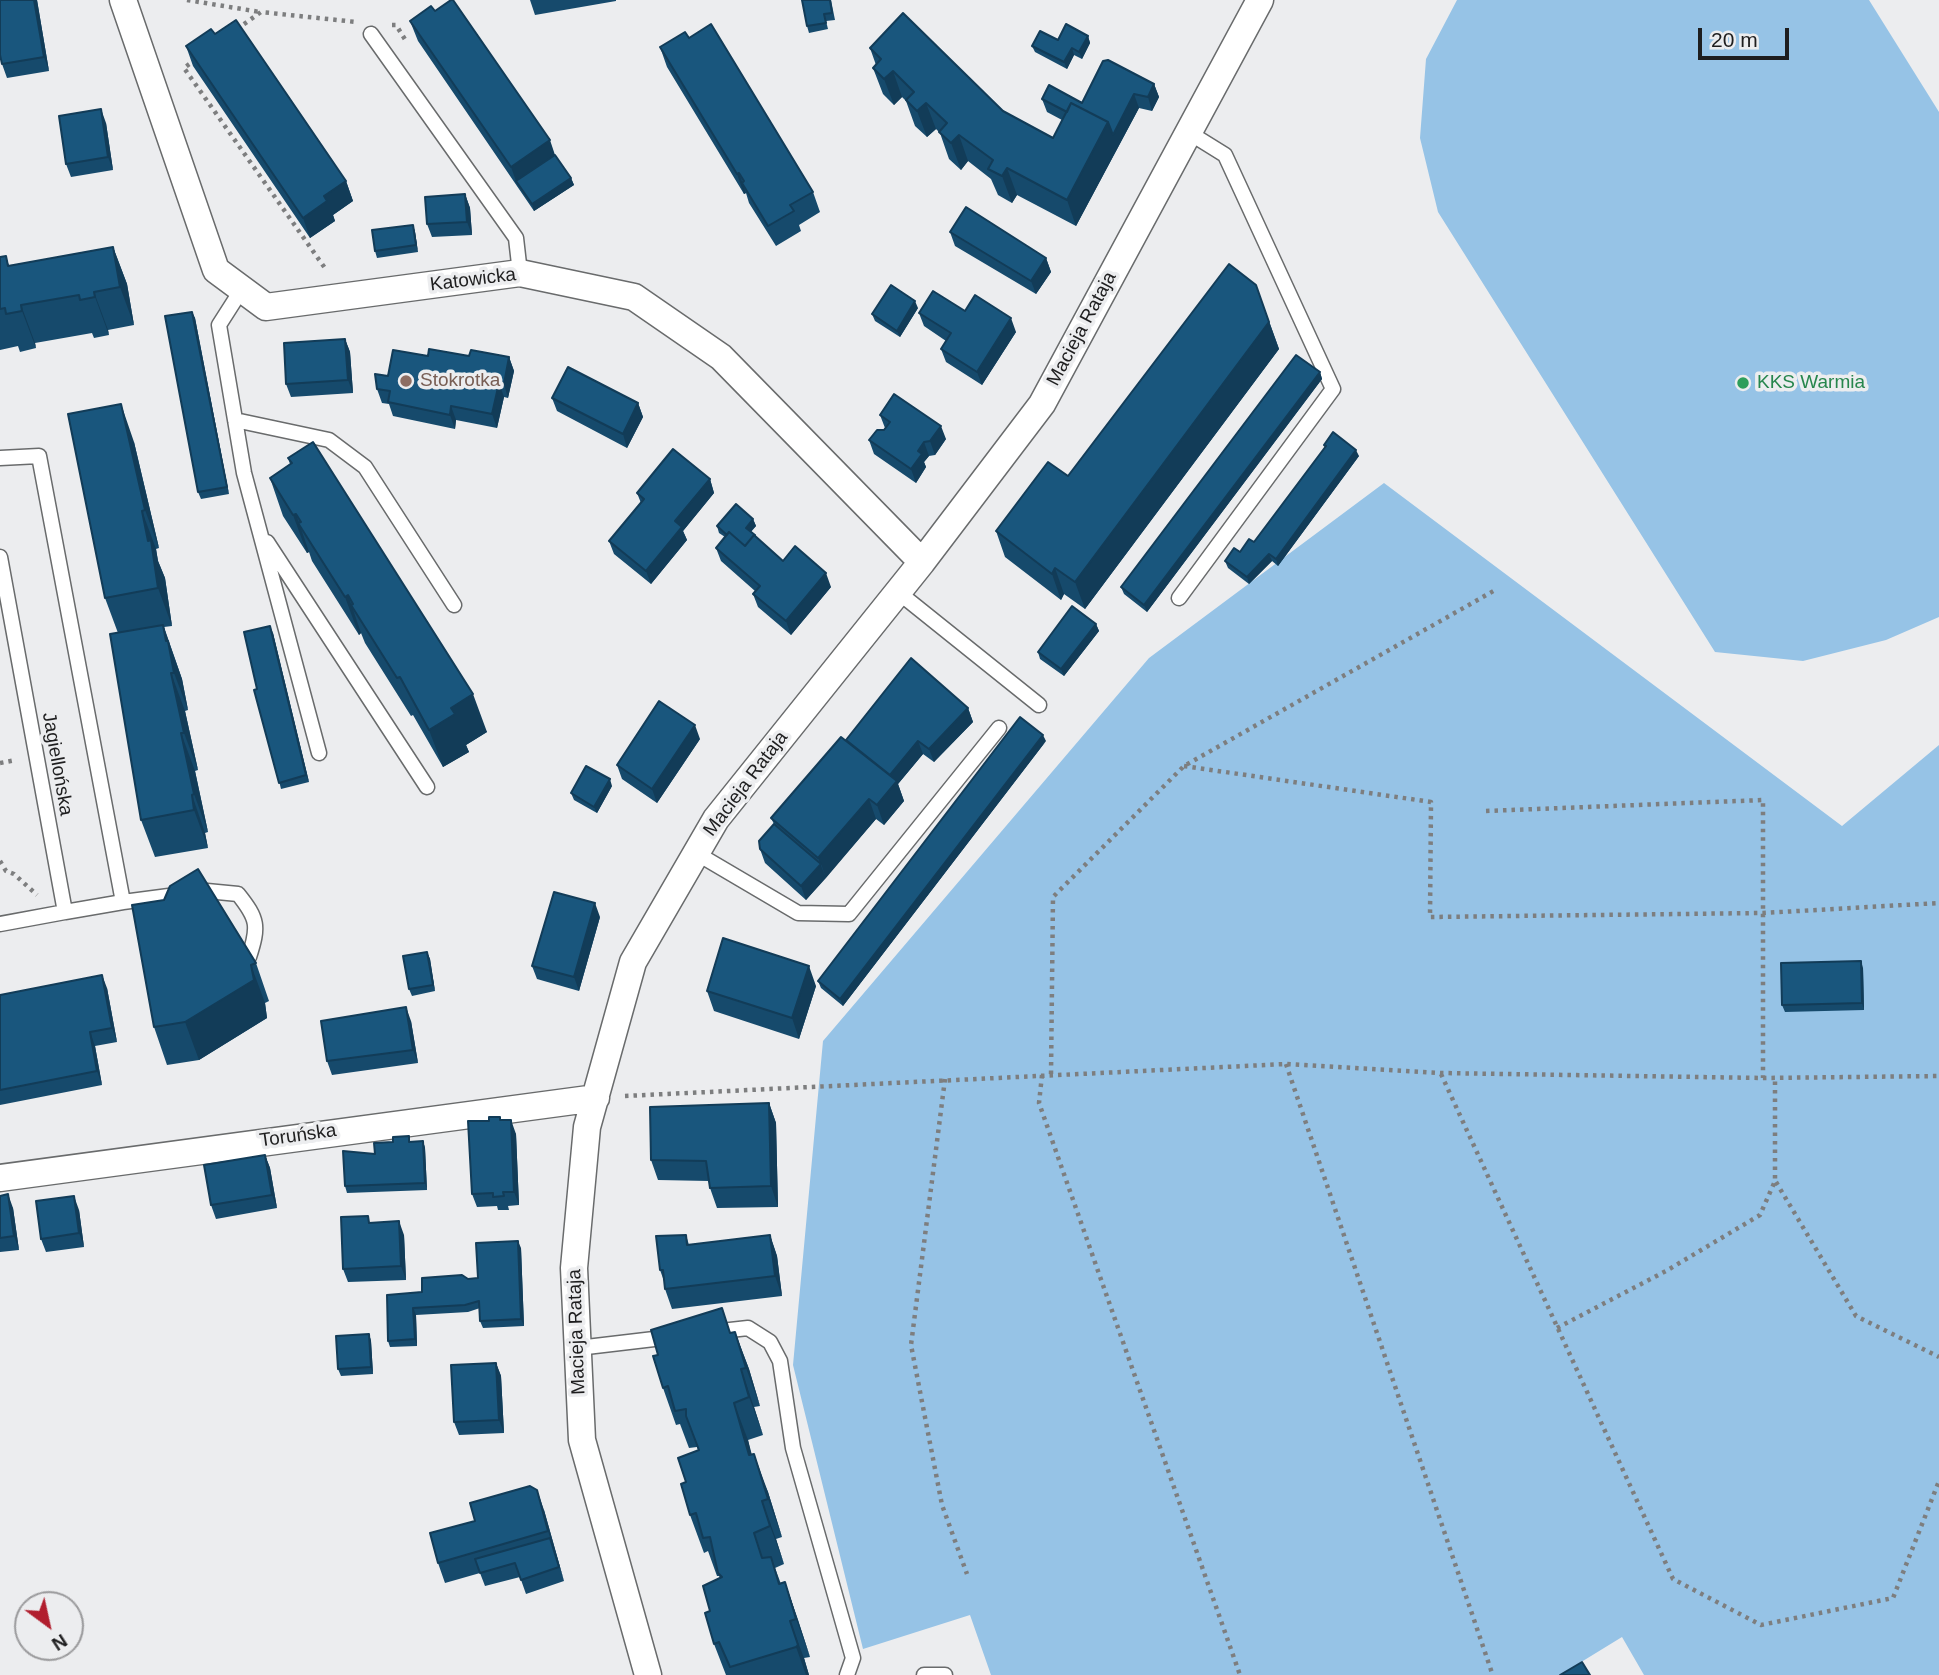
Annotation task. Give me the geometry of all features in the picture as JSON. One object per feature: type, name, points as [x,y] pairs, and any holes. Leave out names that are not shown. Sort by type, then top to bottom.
[{"type":"street","name":"Katowicka","points":[[123,0],[216,270],[267,307],[520,273],[634,297],[721,357],[922,562]]},
{"type":"street","name":"Macieja Rataja","points":[[648,1675],[582,1440],[574,1268],[587,1127],[633,962],[716,819],[922,562],[1042,404],[1260,0]]},
{"type":"street","name":"Toruńska","points":[[0,1178],[596,1098]]},
{"type":"lane","points":[[366,28],[516,238],[520,273]]},
{"type":"lane","points":[[1179,598],[1333,389],[1225,155],[1188,132]]},
{"type":"lane","points":[[242,289],[219,325],[244,473],[318,752]]},
{"type":"lane","points":[[235,420],[329,440],[365,467],[454,605]]},
{"type":"lane","points":[[0,458],[38,456],[123,902]]},
{"type":"lane","points":[[259,531],[427,787]]},
{"type":"lane","name":"Jagiellońska","points":[[0,557],[65,912]]},
{"type":"lane","points":[[898,592],[1039,705]]},
{"type":"lane","points":[[696,853],[797,913],[849,914],[999,729]]},
{"type":"lane","points":[[0,924],[151,897],[207,891],[238,894],[255,915],[256,937],[249,957]]},
{"type":"lane","points":[[151,897],[166,912]]},
{"type":"lane","points":[[578,1348],[748,1328],[770,1342],[780,1361],[793,1448],[853,1658],[847,1675]]},
{"type":"lane","points":[[924,1675],[944,1675]]},
{"type":"path","points":[[187,0],[366,28]]},
{"type":"path","points":[[228,36],[261,12]]},
{"type":"path","points":[[385,24],[396,25],[410,47]]},
{"type":"path","points":[[206,52],[184,68],[329,274]]},
{"type":"path","points":[[1051,1074],[1053,897],[1184,765],[1497,589]]},
{"type":"path","points":[[1184,765],[1431,802],[1430,917],[1763,913],[1939,903]]},
{"type":"path","points":[[1486,811],[1763,800],[1763,1078]]},
{"type":"path","points":[[0,861],[6,871],[65,912]]},
{"type":"path","points":[[1286,1064],[1492,1674]]},
{"type":"path","points":[[596,1098],[1286,1064],[1441,1073],[1763,1078],[1939,1076]]},
{"type":"path","points":[[1441,1073],[1673,1580],[1760,1625],[1893,1598],[1939,1481]]},
{"type":"path","points":[[1042,1075],[1040,1103],[1240,1675]]},
{"type":"path","points":[[1558,1328],[1666,1271],[1760,1215],[1775,1181],[1774,1078]]},
{"type":"path","points":[[945,1079],[911,1345],[942,1505],[967,1574]]},
{"type":"path","points":[[1775,1181],[1856,1316],[1939,1357]]},
{"type":"shaded area","name":"KKS Warmia","points":[[1457,0],[1869,0],[1939,112],[1939,617],[1886,640],[1803,661],[1715,652],[1438,212],[1420,138],[1426,59]]},
{"type":"shaded area","points":[[1384,483],[1842,826],[1939,745],[1939,1675],[1644,1675],[1622,1637],[1560,1675],[991,1675],[970,1615],[863,1649],[793,1365],[823,1041],[1149,658]]},
{"type":"building","points":[[0,0],[34,0],[44,57],[2,64]]},
{"type":"building","points":[[451,0],[550,140],[511,167],[410,21],[431,6],[435,11]]},
{"type":"building","points":[[802,0],[830,0],[832,13],[824,14],[826,23],[807,26]]},
{"type":"building","points":[[903,13],[1003,111],[1053,138],[1071,103],[1108,122],[1067,200],[1007,168],[1002,176],[988,169],[993,160],[959,135],[951,143],[939,132],[947,123],[926,103],[917,111],[906,100],[914,92],[893,71],[884,79],[873,68],[881,59],[870,48]]},
{"type":"building","points":[[236,20],[346,181],[324,196],[327,201],[303,218],[186,46],[211,29],[215,34]]},
{"type":"building","points":[[711,24],[813,192],[790,205],[794,211],[768,226],[742,183],[744,181],[739,173],[737,174],[660,47],[685,32],[689,38]]},
{"type":"building","points":[[1066,24],[1088,36],[1079,52],[1072,48],[1064,62],[1032,46],[1040,31],[1058,40]]},
{"type":"building","points":[[1108,60],[1154,84],[1148,97],[1134,94],[1113,135],[1108,122],[1071,103],[1067,112],[1042,99],[1049,85],[1082,103],[1103,61]]},
{"type":"building","points":[[101,109],[108,157],[66,164],[59,116]]},
{"type":"building","points":[[555,155],[571,178],[532,204],[516,181]]},
{"type":"building","points":[[465,194],[467,222],[427,224],[425,197]]},
{"type":"building","points":[[966,207],[1046,258],[1031,281],[950,232]]},
{"type":"building","points":[[413,225],[416,245],[375,251],[372,230]]},
{"type":"building","points":[[113,247],[120,287],[94,292],[95,297],[80,300],[79,295],[21,305],[22,311],[6,314],[5,308],[0,309],[0,257],[6,256],[8,266]]},
{"type":"building","points":[[1229,264],[1256,285],[1269,322],[1075,582],[1055,568],[1052,574],[996,531],[1048,462],[1068,476]]},
{"type":"building","points":[[891,285],[915,301],[897,331],[872,314]]},
{"type":"building","points":[[933,291],[965,311],[975,295],[1011,318],[977,372],[941,349],[951,333],[919,313]]},
{"type":"building","points":[[192,312],[227,487],[198,492],[165,316]]},
{"type":"building","points":[[345,339],[348,380],[286,384],[284,343]]},
{"type":"building","points":[[429,349],[469,356],[471,350],[509,357],[504,384],[499,383],[492,414],[451,406],[450,415],[388,402],[390,391],[377,389],[375,374],[388,376],[393,350],[428,356]]},
{"type":"building","points":[[1296,355],[1320,372],[1144,605],[1121,587]]},
{"type":"building","points":[[568,367],[638,403],[623,434],[552,398]]},
{"type":"building","points":[[894,394],[941,426],[930,441],[924,442],[918,451],[922,454],[911,469],[869,440],[877,430],[884,430],[890,422],[880,415]]},
{"type":"building","points":[[121,404],[145,510],[142,511],[148,541],[151,540],[158,588],[105,598],[68,414]]},
{"type":"building","points":[[1333,432],[1356,450],[1276,559],[1269,554],[1247,577],[1225,561],[1234,548],[1240,552],[1249,539],[1254,542],[1326,446],[1324,445]]},
{"type":"building","points":[[313,442],[473,694],[451,708],[455,714],[429,730],[400,677],[397,678],[351,605],[353,604],[348,595],[345,597],[298,523],[301,522],[296,514],[293,515],[270,478],[292,463],[288,458]]},
{"type":"building","points":[[673,449],[710,479],[675,521],[682,527],[646,571],[609,541],[644,499],[637,493]]},
{"type":"building","points":[[736,504],[753,519],[746,528],[755,535],[745,546],[717,526]]},
{"type":"building","points":[[729,532],[745,546],[754,535],[783,561],[795,546],[826,573],[786,621],[753,594],[760,586],[716,548]]},
{"type":"building","points":[[1072,606],[1096,624],[1061,669],[1038,652]]},
{"type":"building","points":[[163,625],[174,673],[171,673],[184,733],[181,733],[194,794],[194,810],[141,820],[110,634]]},
{"type":"building","points":[[270,626],[306,775],[279,783],[254,690],[257,689],[244,632]]},
{"type":"building","points":[[911,658],[968,708],[929,749],[918,741],[890,775],[846,740]]},
{"type":"building","points":[[659,701],[695,725],[652,789],[617,765]]},
{"type":"building","points":[[1020,717],[1043,735],[840,999],[818,981]]},
{"type":"building","points":[[841,737],[897,781],[877,805],[869,799],[818,858],[771,818]]},
{"type":"building","points":[[586,766],[610,779],[594,807],[571,793]]},
{"type":"building","points":[[774,824],[821,864],[801,886],[760,849],[759,841]]},
{"type":"building","points":[[198,869],[256,963],[251,965],[254,980],[185,1022],[154,1027],[132,905],[164,900],[170,886]]},
{"type":"building","points":[[554,892],[595,903],[574,977],[532,966]]},
{"type":"building","points":[[723,938],[809,966],[792,1018],[707,991]]},
{"type":"building","points":[[427,952],[433,985],[409,989],[403,956]]},
{"type":"building","points":[[1861,961],[1862,1003],[1782,1005],[1781,963]]},
{"type":"building","points":[[102,975],[112,1028],[90,1032],[97,1071],[0,1090],[0,995]]},
{"type":"building","points":[[406,1007],[413,1050],[327,1061],[321,1021]]},
{"type":"building","points":[[769,1103],[771,1186],[710,1188],[706,1161],[651,1160],[650,1107]]},
{"type":"building","points":[[489,1117],[511,1120],[514,1192],[503,1192],[504,1196],[493,1197],[493,1193],[472,1194],[468,1121],[489,1121]]},
{"type":"building","points":[[409,1136],[409,1142],[423,1141],[425,1183],[345,1186],[343,1151],[375,1154],[374,1143],[393,1142],[393,1137]]},
{"type":"building","points":[[265,1155],[272,1195],[211,1205],[204,1165]]},
{"type":"building","points":[[8,1194],[14,1236],[0,1238],[0,1196]]},
{"type":"building","points":[[74,1196],[79,1233],[41,1239],[36,1201]]},
{"type":"building","points":[[368,1216],[369,1223],[399,1221],[401,1266],[343,1269],[341,1217]]},
{"type":"building","points":[[686,1235],[687,1245],[770,1235],[775,1276],[665,1289],[656,1236]]},
{"type":"building","points":[[518,1241],[521,1319],[480,1321],[479,1301],[465,1305],[413,1308],[415,1339],[388,1341],[387,1295],[422,1292],[422,1278],[462,1275],[468,1279],[478,1278],[476,1243]]},
{"type":"building","points":[[722,1308],[730,1333],[735,1332],[746,1368],[741,1369],[749,1397],[734,1403],[749,1455],[754,1454],[768,1499],[762,1501],[770,1526],[754,1533],[762,1558],[771,1557],[779,1584],[785,1582],[796,1619],[790,1621],[798,1645],[730,1667],[719,1642],[714,1644],[705,1613],[710,1611],[703,1586],[722,1577],[718,1573],[710,1537],[703,1538],[696,1513],[690,1515],[681,1484],[686,1482],[678,1458],[699,1450],[686,1416],[686,1409],[675,1411],[668,1386],[663,1388],[653,1356],[658,1355],[651,1330]]},
{"type":"building","points":[[369,1334],[371,1367],[338,1369],[336,1336]]},
{"type":"building","points":[[496,1363],[499,1420],[454,1422],[451,1365]]},
{"type":"building","points":[[530,1486],[537,1490],[548,1531],[438,1563],[430,1533],[475,1521],[470,1503]]},
{"type":"building","points":[[550,1538],[559,1567],[521,1580],[515,1563],[480,1573],[475,1559]]},
{"type":"building","points":[[1582,1662],[1590,1675],[1560,1675]]},
{"type":"place","name":"Stokrotka","points":[[406,381]]},
{"type":"place","name":"KKS Warmia","points":[[1743,383]]}]
